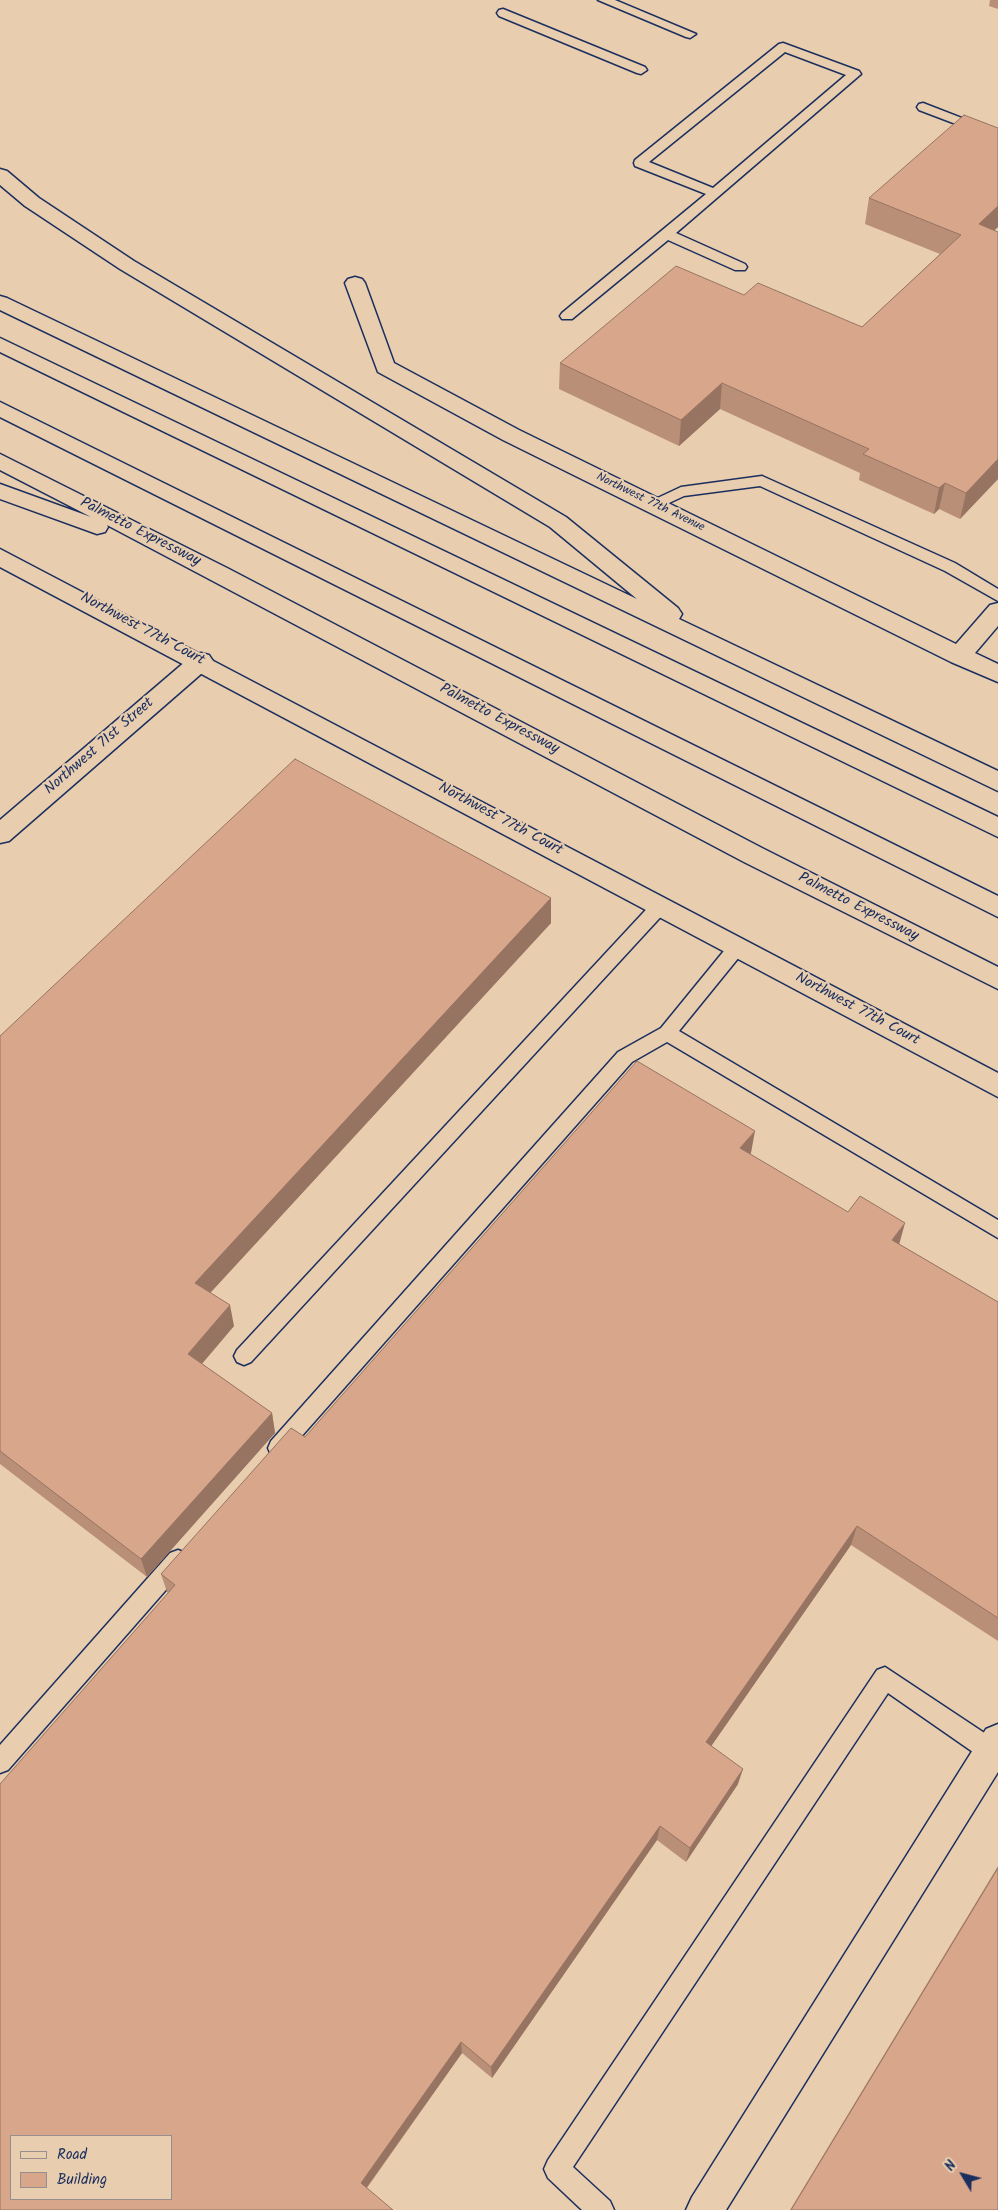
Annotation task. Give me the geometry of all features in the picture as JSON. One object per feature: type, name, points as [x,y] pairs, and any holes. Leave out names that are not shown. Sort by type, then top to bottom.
[{"type":"main road","points":[[0,174],[32,202],[127,265],[558,522],[704,642]]},
{"type":"main road","name":"Northwest 77th Avenue","points":[[355,283],[385,367],[511,435],[998,674]]},
{"type":"main road","points":[[0,302],[998,782]]},
{"type":"main road","points":[[0,344],[998,828]]},
{"type":"main road","points":[[0,409],[998,907]]},
{"type":"main road","name":"Palmetto Expressway","points":[[0,461],[222,574],[753,855],[998,979]]},
{"type":"main road","points":[[0,491],[222,574]]},
{"type":"main road","name":"Northwest 77th Court","points":[[0,557],[661,905],[998,1086]]},
{"type":"main road","points":[[959,656],[998,611]]},
{"type":"main road","name":"Northwest 71st Street","points":[[0,834],[200,661]]},
{"type":"main road","points":[[705,2210],[995,1746]]},
{"type":"lane","points":[[604,0],[690,34]]},
{"type":"lane","points":[[503,13],[641,70]]},
{"type":"lane","points":[[567,316],[667,234],[856,74],[783,47],[640,163],[715,193]]},
{"type":"lane","points":[[923,107],[998,136]]},
{"type":"lane","points":[[667,234],[740,267]]},
{"type":"lane","points":[[654,505],[681,492],[762,481],[950,567],[998,596]]},
{"type":"lane","points":[[244,1356],[661,905]]},
{"type":"lane","points":[[263,1465],[625,1057],[667,1034],[738,946]]},
{"type":"lane","points":[[667,1034],[998,1230]]},
{"type":"lane","points":[[0,1762],[191,1546]]},
{"type":"lane","points":[[601,2210],[558,2169],[885,1678],[995,1746]]},
{"type":"building","points":[[964,115],[998,128],[998,206],[979,224],[998,232],[998,459],[966,493],[945,483],[939,488],[863,454],[869,449],[722,383],[681,420],[560,363],[676,266],[744,295],[758,283],[862,327],[961,235],[869,198]]},
{"type":"building","points":[[295,759],[551,898],[195,1283],[230,1305],[188,1354],[272,1413],[141,1559],[0,1451],[0,1036]]},
{"type":"building","points":[[637,1061],[755,1131],[740,1148],[848,1212],[860,1196],[905,1223],[892,1240],[998,1302],[998,1618],[857,1526],[706,1742],[743,1769],[690,1848],[660,1826],[491,2067],[461,2042],[361,2183],[393,2210],[0,2210],[0,1784],[175,1585],[161,1574],[291,1428],[305,1437]]},
{"type":"building","points":[[998,1868],[998,2210],[791,2210]]}]
